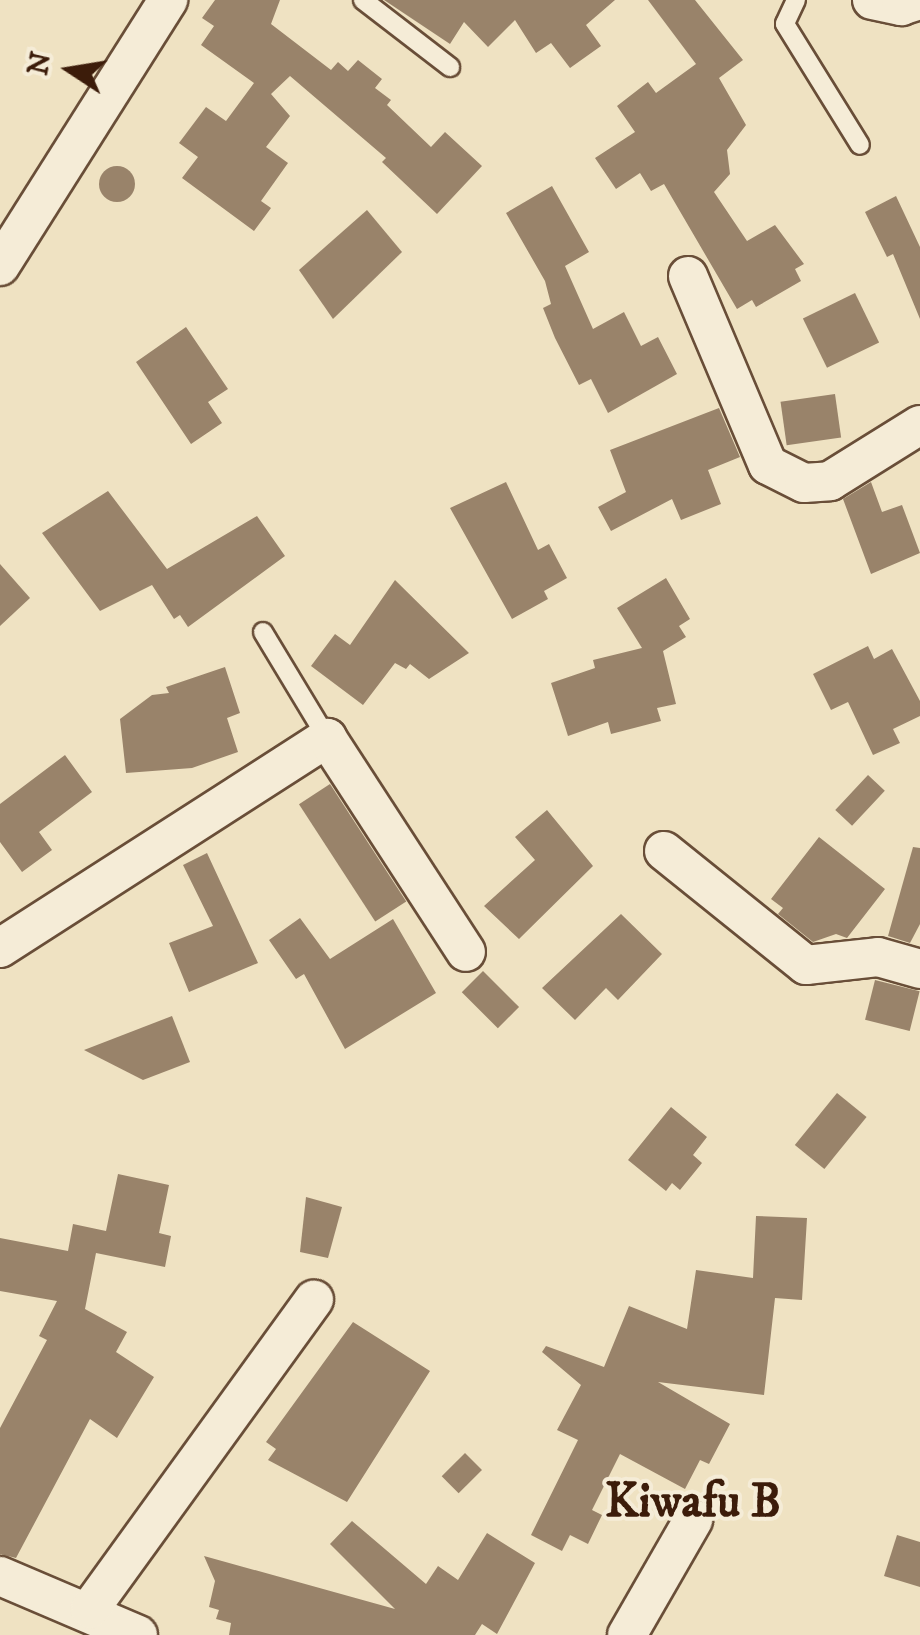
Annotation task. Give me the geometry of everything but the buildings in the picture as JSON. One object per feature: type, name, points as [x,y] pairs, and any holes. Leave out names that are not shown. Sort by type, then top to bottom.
[{"type":"street","points":[[0,266],[168,0]]},
{"type":"street","points":[[872,0],[901,6],[920,0]]},
{"type":"street","points":[[688,276],[768,464],[804,484],[830,481],[920,425]]},
{"type":"street","points":[[0,948],[327,738],[466,952]]},
{"type":"street","points":[[664,851],[806,965],[878,957],[920,969]]},
{"type":"street","points":[[90,1610],[314,1300]]},
{"type":"street","points":[[627,1635],[693,1520]]},
{"type":"street","points":[[0,1576],[90,1610],[138,1635]]},
{"type":"lane","points":[[363,0],[450,67]]},
{"type":"lane","points":[[796,0],[785,24],[860,146]]},
{"type":"lane","points":[[263,632],[327,738]]},
{"type":"district","name":"Kiwafu B","points":[[693,1503]]}]
